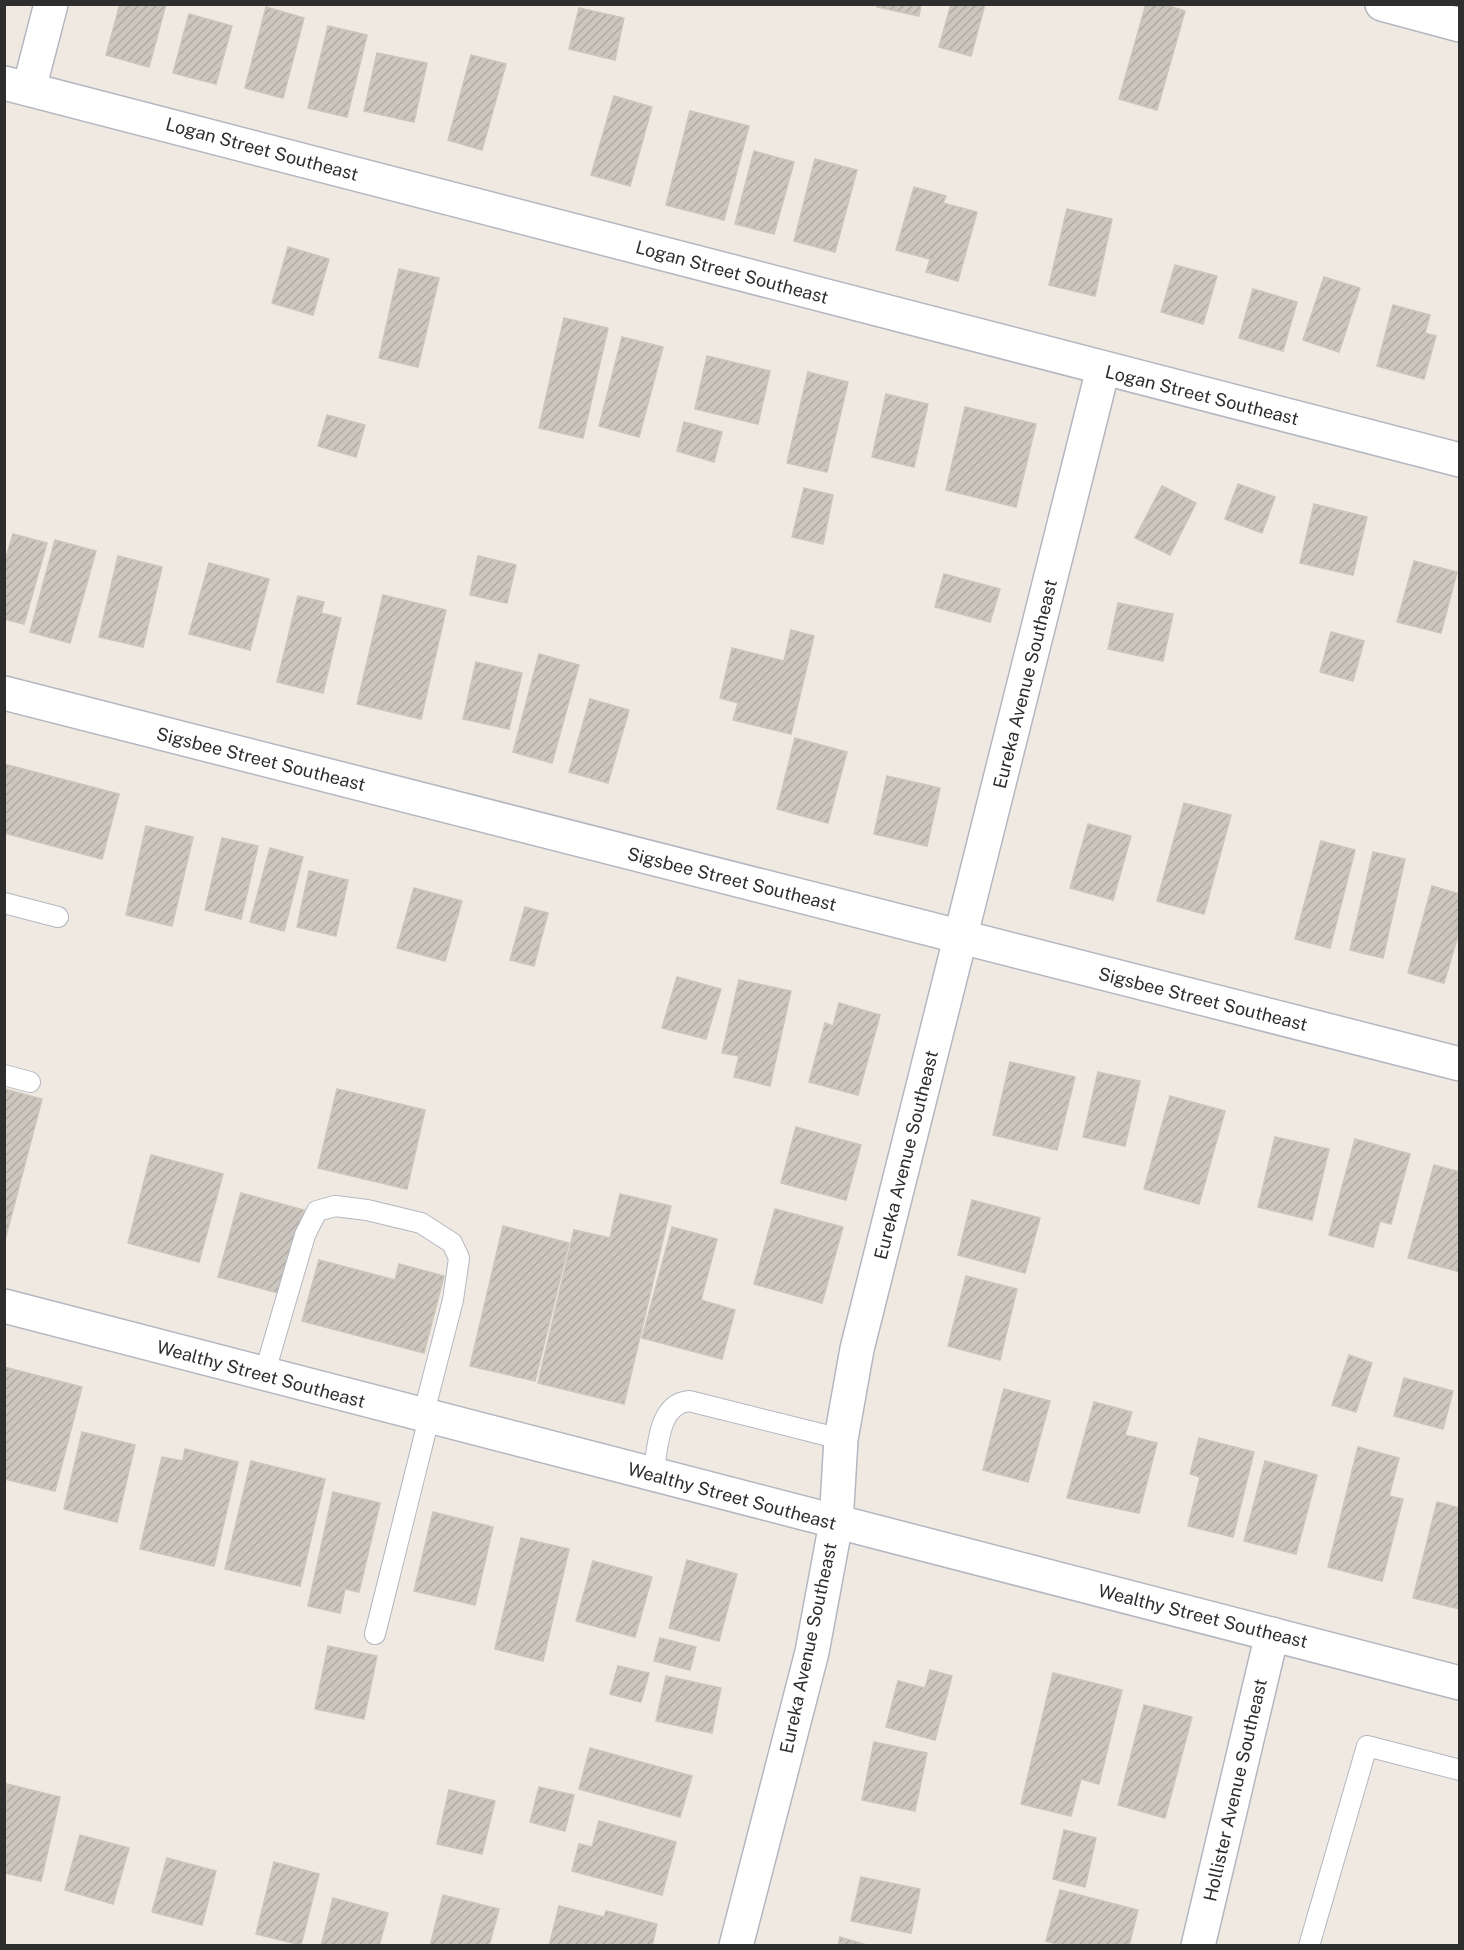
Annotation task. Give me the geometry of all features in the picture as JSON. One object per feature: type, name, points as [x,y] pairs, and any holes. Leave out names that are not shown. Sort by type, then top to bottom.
[{"type":"street","points":[[17,86],[51,4]]},
{"type":"street","points":[[1382,4],[1460,25]]},
{"type":"street","name":"Logan Street Southeast","points":[[17,86],[1460,460]]},
{"type":"street","name":"Eureka Avenue Southeast","points":[[736,1946],[812,1652],[836,1523],[841,1439],[857,1349],[1103,369]]},
{"type":"street","name":"Sigsbee Street Southeast","points":[[4,693],[1460,1064]]},
{"type":"street","name":"Wealthy Street Southeast","points":[[4,1306],[1460,1683]]},
{"type":"street","name":"Hollister Avenue Southeast","points":[[1198,1946],[1272,1634]]},
{"type":"lane","points":[[4,903],[58,917]]},
{"type":"lane","points":[[4,1075],[30,1082]]},
{"type":"lane","points":[[264,1375],[305,1235],[317,1211],[335,1206],[357,1208],[421,1223],[452,1243],[459,1258],[453,1300],[375,1634]]},
{"type":"lane","points":[[652,1475],[665,1419],[669,1409],[678,1402],[689,1401],[841,1439]]},
{"type":"lane","points":[[1309,1946],[1367,1746],[1460,1770]]},
{"type":"building","points":[[120,4],[166,4],[149,67],[106,55]]},
{"type":"building","points":[[877,4],[921,4],[919,16],[877,7]]},
{"type":"building","points":[[951,4],[985,4],[971,56],[939,47]]},
{"type":"building","points":[[1146,4],[1163,4],[1185,11],[1157,110],[1119,99]]},
{"type":"building","points":[[266,7],[304,18],[283,98],[245,88]]},
{"type":"building","points":[[579,8],[624,18],[615,60],[569,49]]},
{"type":"building","points":[[189,14],[232,26],[216,84],[173,73]]},
{"type":"building","points":[[328,26],[367,35],[347,117],[308,108]]},
{"type":"building","points":[[377,53],[427,63],[414,122],[364,111]]},
{"type":"building","points":[[471,55],[506,64],[482,150],[448,140]]},
{"type":"building","points":[[614,96],[652,107],[630,186],[591,175]]},
{"type":"building","points":[[690,111],[749,126],[724,220],[666,205]]},
{"type":"building","points":[[754,151],[794,162],[774,234],[735,224]]},
{"type":"building","points":[[815,159],[857,170],[835,252],[794,241]]},
{"type":"building","points":[[914,187],[946,196],[943,203],[977,212],[958,281],[926,272],[930,259],[896,250]]},
{"type":"building","points":[[1067,209],[1112,219],[1095,296],[1049,285]]},
{"type":"building","points":[[288,247],[329,259],[313,315],[272,303]]},
{"type":"building","points":[[1175,265],[1217,276],[1203,324],[1161,312]]},
{"type":"building","points":[[399,269],[439,278],[418,367],[379,358]]},
{"type":"building","points":[[1324,277],[1360,288],[1339,352],[1303,340]]},
{"type":"building","points":[[1253,289],[1297,302],[1283,351],[1239,338]]},
{"type":"building","points":[[1393,305],[1430,315],[1425,333],[1436,336],[1424,379],[1377,366]]},
{"type":"building","points":[[564,318],[608,328],[583,438],[539,428]]},
{"type":"building","points":[[622,337],[663,347],[639,437],[599,426]]},
{"type":"building","points":[[707,356],[770,371],[758,424],[695,409]]},
{"type":"building","points":[[808,372],[848,382],[827,472],[787,463]]},
{"type":"building","points":[[886,394],[928,404],[914,467],[872,457]]},
{"type":"building","points":[[965,407],[1036,424],[1016,507],[946,490]]},
{"type":"building","points":[[327,415],[365,425],[356,457],[318,446]]},
{"type":"building","points":[[684,422],[722,432],[714,462],[677,451]]},
{"type":"building","points":[[1238,484],[1275,497],[1262,533],[1225,519]]},
{"type":"building","points":[[1162,486],[1196,503],[1170,555],[1135,538]]},
{"type":"building","points":[[804,488],[833,495],[823,544],[792,537]]},
{"type":"building","points":[[1314,504],[1367,517],[1353,575],[1300,563]]},
{"type":"building","points":[[13,534],[47,543],[24,624],[4,619],[4,564]]},
{"type":"building","points":[[55,540],[96,551],[70,643],[30,632]]},
{"type":"building","points":[[118,556],[162,567],[143,647],[99,637]]},
{"type":"building","points":[[478,556],[516,565],[507,603],[470,595]]},
{"type":"building","points":[[1414,561],[1457,572],[1441,633],[1397,622]]},
{"type":"building","points":[[209,563],[269,579],[250,650],[189,634]]},
{"type":"building","points":[[944,574],[1000,589],[990,622],[935,607]]},
{"type":"building","points":[[383,595],[446,610],[421,719],[357,704]]},
{"type":"building","points":[[298,596],[324,602],[321,613],[341,618],[323,693],[277,682]]},
{"type":"building","points":[[1118,603],[1173,614],[1163,661],[1108,649]]},
{"type":"building","points":[[791,630],[814,636],[791,734],[733,720],[738,703],[720,698],[732,648],[784,661]]},
{"type":"building","points":[[1331,632],[1364,641],[1353,681],[1320,672]]},
{"type":"building","points":[[539,654],[579,665],[552,763],[513,752]]},
{"type":"building","points":[[476,662],[522,673],[509,729],[463,719]]},
{"type":"building","points":[[590,699],[629,710],[608,783],[569,772]]},
{"type":"building","points":[[795,738],[847,752],[828,823],[777,809]]},
{"type":"building","points":[[4,764],[119,794],[102,859],[4,833]]},
{"type":"building","points":[[887,776],[940,788],[927,846],[874,834]]},
{"type":"building","points":[[1184,803],[1231,815],[1204,914],[1157,901]]},
{"type":"building","points":[[1088,824],[1131,836],[1113,900],[1070,888]]},
{"type":"building","points":[[146,826],[193,837],[172,926],[126,915]]},
{"type":"building","points":[[222,838],[258,846],[241,919],[205,910]]},
{"type":"building","points":[[1321,841],[1355,850],[1330,948],[1295,939]]},
{"type":"building","points":[[270,848],[303,857],[284,931],[250,922]]},
{"type":"building","points":[[1373,852],[1405,859],[1383,958],[1350,950]]},
{"type":"building","points":[[309,871],[348,880],[336,936],[297,927]]},
{"type":"building","points":[[1432,886],[1460,894],[1460,929],[1444,983],[1408,973]]},
{"type":"building","points":[[414,888],[462,901],[445,961],[397,948]]},
{"type":"building","points":[[525,907],[548,913],[534,966],[510,960]]},
{"type":"building","points":[[677,977],[721,989],[706,1039],[662,1028]]},
{"type":"building","points":[[739,980],[791,991],[770,1086],[734,1077],[739,1056],[722,1053]]},
{"type":"building","points":[[839,1003],[880,1015],[858,1095],[809,1082],[825,1023],[833,1026]]},
{"type":"building","points":[[1010,1062],[1075,1077],[1057,1150],[993,1135]]},
{"type":"building","points":[[1098,1072],[1140,1081],[1125,1146],[1083,1137]]},
{"type":"building","points":[[4,1089],[42,1099],[4,1244]]},
{"type":"building","points":[[337,1089],[425,1110],[407,1189],[318,1168]]},
{"type":"building","points":[[1170,1096],[1225,1111],[1199,1204],[1144,1189]]},
{"type":"building","points":[[796,1127],[861,1145],[846,1200],[781,1183]]},
{"type":"building","points":[[1275,1137],[1329,1149],[1312,1220],[1258,1207]]},
{"type":"building","points":[[1355,1139],[1410,1154],[1391,1224],[1380,1221],[1373,1247],[1329,1235]]},
{"type":"building","points":[[151,1155],[223,1174],[199,1262],[128,1243]]},
{"type":"building","points":[[1434,1165],[1460,1172],[1460,1272],[1408,1258]]},
{"type":"building","points":[[241,1193],[304,1210],[282,1294],[218,1277]]},
{"type":"building","points":[[620,1194],[671,1206],[624,1404],[538,1383],[574,1230],[610,1238]]},
{"type":"building","points":[[972,1200],[1040,1218],[1025,1273],[958,1255]]},
{"type":"building","points":[[775,1209],[843,1227],[822,1303],[754,1284]]},
{"type":"building","points":[[503,1226],[569,1243],[535,1381],[470,1366]]},
{"type":"building","points":[[672,1227],[717,1239],[701,1300],[735,1310],[722,1359],[642,1338]]},
{"type":"building","points":[[319,1260],[395,1280],[399,1264],[444,1276],[424,1353],[302,1321]]},
{"type":"building","points":[[966,1276],[1017,1289],[1000,1360],[948,1346]]},
{"type":"building","points":[[1349,1355],[1372,1363],[1356,1412],[1332,1405]]},
{"type":"building","points":[[4,1367],[82,1387],[55,1491],[4,1479]]},
{"type":"building","points":[[1404,1378],[1453,1391],[1443,1429],[1394,1416]]},
{"type":"building","points":[[1004,1389],[1050,1401],[1028,1482],[983,1470]]},
{"type":"building","points":[[1094,1402],[1132,1412],[1125,1435],[1157,1443],[1139,1513],[1067,1498]]},
{"type":"building","points":[[82,1432],[135,1445],[117,1522],[64,1509]]},
{"type":"building","points":[[1199,1438],[1254,1452],[1233,1537],[1188,1526],[1200,1477],[1190,1474]]},
{"type":"building","points":[[1358,1447],[1399,1458],[1389,1496],[1403,1499],[1382,1581],[1328,1567]]},
{"type":"building","points":[[185,1449],[238,1462],[214,1566],[140,1549],[162,1457],[183,1461]]},
{"type":"building","points":[[251,1461],[325,1479],[300,1586],[225,1569]]},
{"type":"building","points":[[1265,1461],[1317,1475],[1296,1554],[1244,1541]]},
{"type":"building","points":[[333,1492],[380,1503],[359,1592],[345,1589],[340,1613],[308,1606]]},
{"type":"building","points":[[1437,1502],[1460,1508],[1460,1609],[1413,1598]]},
{"type":"building","points":[[433,1512],[493,1527],[475,1605],[414,1591]]},
{"type":"building","points":[[521,1538],[569,1549],[543,1661],[495,1649]]},
{"type":"building","points":[[687,1560],[737,1574],[719,1641],[669,1628]]},
{"type":"building","points":[[593,1561],[652,1577],[635,1637],[576,1621]]},
{"type":"building","points":[[660,1638],[696,1647],[690,1670],[654,1661]]},
{"type":"building","points":[[328,1646],[377,1656],[364,1719],[315,1709]]},
{"type":"building","points":[[618,1666],[649,1673],[641,1702],[610,1694]]},
{"type":"building","points":[[930,1670],[952,1676],[935,1740],[886,1727],[898,1681],[925,1688]]},
{"type":"building","points":[[1053,1673],[1122,1690],[1099,1784],[1081,1779],[1071,1816],[1021,1804]]},
{"type":"building","points":[[666,1676],[721,1688],[712,1733],[656,1721]]},
{"type":"building","points":[[1144,1705],[1192,1717],[1165,1818],[1118,1805]]},
{"type":"building","points":[[874,1742],[927,1753],[915,1811],[862,1800]]},
{"type":"building","points":[[590,1748],[692,1776],[680,1817],[579,1789]]},
{"type":"building","points":[[7,1784],[60,1797],[41,1881],[4,1873]]},
{"type":"building","points":[[539,1787],[574,1795],[565,1831],[530,1822]]},
{"type":"building","points":[[449,1790],[495,1801],[482,1854],[437,1844]]},
{"type":"building","points":[[599,1821],[676,1842],[662,1895],[572,1871],[579,1844],[592,1847]]},
{"type":"building","points":[[1064,1830],[1096,1838],[1085,1887],[1053,1879]]},
{"type":"building","points":[[80,1835],[129,1848],[113,1904],[65,1890]]},
{"type":"building","points":[[167,1858],[216,1871],[202,1925],[152,1912]]},
{"type":"building","points":[[274,1862],[319,1874],[301,1945],[256,1934]]},
{"type":"building","points":[[861,1877],[920,1889],[911,1933],[851,1921]]},
{"type":"building","points":[[1060,1890],[1138,1910],[1129,1946],[1063,1946],[1046,1941]]},
{"type":"building","points":[[443,1895],[499,1909],[489,1946],[430,1946]]},
{"type":"building","points":[[333,1898],[388,1913],[379,1946],[321,1946]]},
{"type":"building","points":[[559,1906],[604,1917],[606,1911],[657,1924],[652,1946],[549,1946]]},
{"type":"building","points":[[840,1937],[870,1946],[838,1946]]}]
